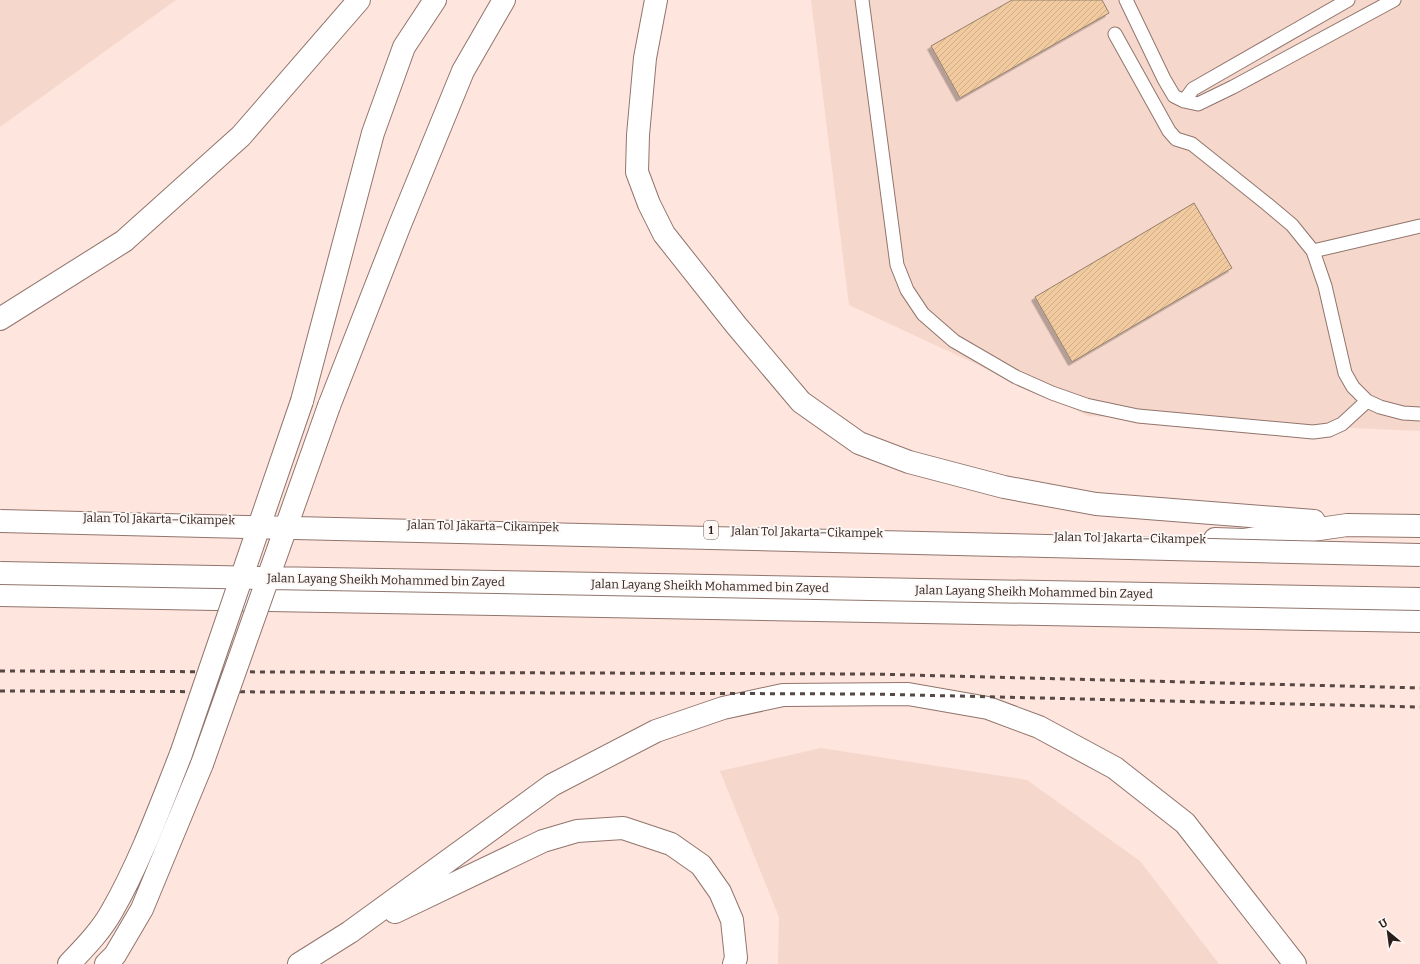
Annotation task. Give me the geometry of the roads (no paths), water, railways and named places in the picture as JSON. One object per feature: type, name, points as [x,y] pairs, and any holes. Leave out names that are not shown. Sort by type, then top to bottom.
[{"type":"highway","points":[[0,319],[124,241],[241,136],[359,0]]},
{"type":"highway","points":[[69,964],[87,946],[111,912],[144,846],[181,754],[302,401],[373,133],[404,48],[435,0]]},
{"type":"highway","points":[[106,964],[115,955],[142,910],[202,764],[330,406],[399,227],[463,71],[504,0]]},
{"type":"highway","points":[[656,0],[645,58],[638,135],[637,172],[649,204],[664,234],[736,325],[801,402],[859,442],[909,462],[1004,487],[1096,504],[1283,518],[1347,525]]},
{"type":"highway","name":"Jalan Tol Jakarta–Cikampek","points":[[0,516],[1244,540],[1347,525],[1420,526]]},
{"type":"highway","name":"1","points":[[0,521],[1420,555]]},
{"type":"highway","name":"Jalan Layang Sheikh Mohammed bin Zayed","points":[[0,573],[1420,598]]},
{"type":"highway","points":[[0,595],[1420,622]]},
{"type":"highway","points":[[299,964],[350,932],[552,785],[656,731],[723,708],[783,695],[908,694],[988,708],[1039,727],[1115,768],[1185,823],[1295,964]]},
{"type":"highway","points":[[350,932],[543,842],[577,831],[623,828],[671,844],[701,864],[720,892],[732,920],[736,958],[734,964]]},
{"type":"lane","points":[[862,0],[897,265],[907,290],[923,314],[954,341],[1016,377],[1052,393],[1086,405],[1138,416],[1313,432],[1329,430],[1342,424],[1367,401]]},
{"type":"lane","points":[[1126,0],[1174,96],[1184,101],[1198,104],[1394,0]]},
{"type":"lane","points":[[1184,101],[1193,89],[1348,0]]},
{"type":"lane","points":[[1115,34],[1169,131],[1176,139],[1192,144],[1267,204],[1292,225],[1313,251],[1325,286],[1345,373],[1353,387],[1367,401],[1380,407],[1403,413],[1420,414]]},
{"type":"lane","points":[[1313,251],[1420,226]]},
{"type":"railway","points":[[0,671],[871,674],[1420,688]]},
{"type":"railway","points":[[0,691],[871,694],[1420,707]]}]
